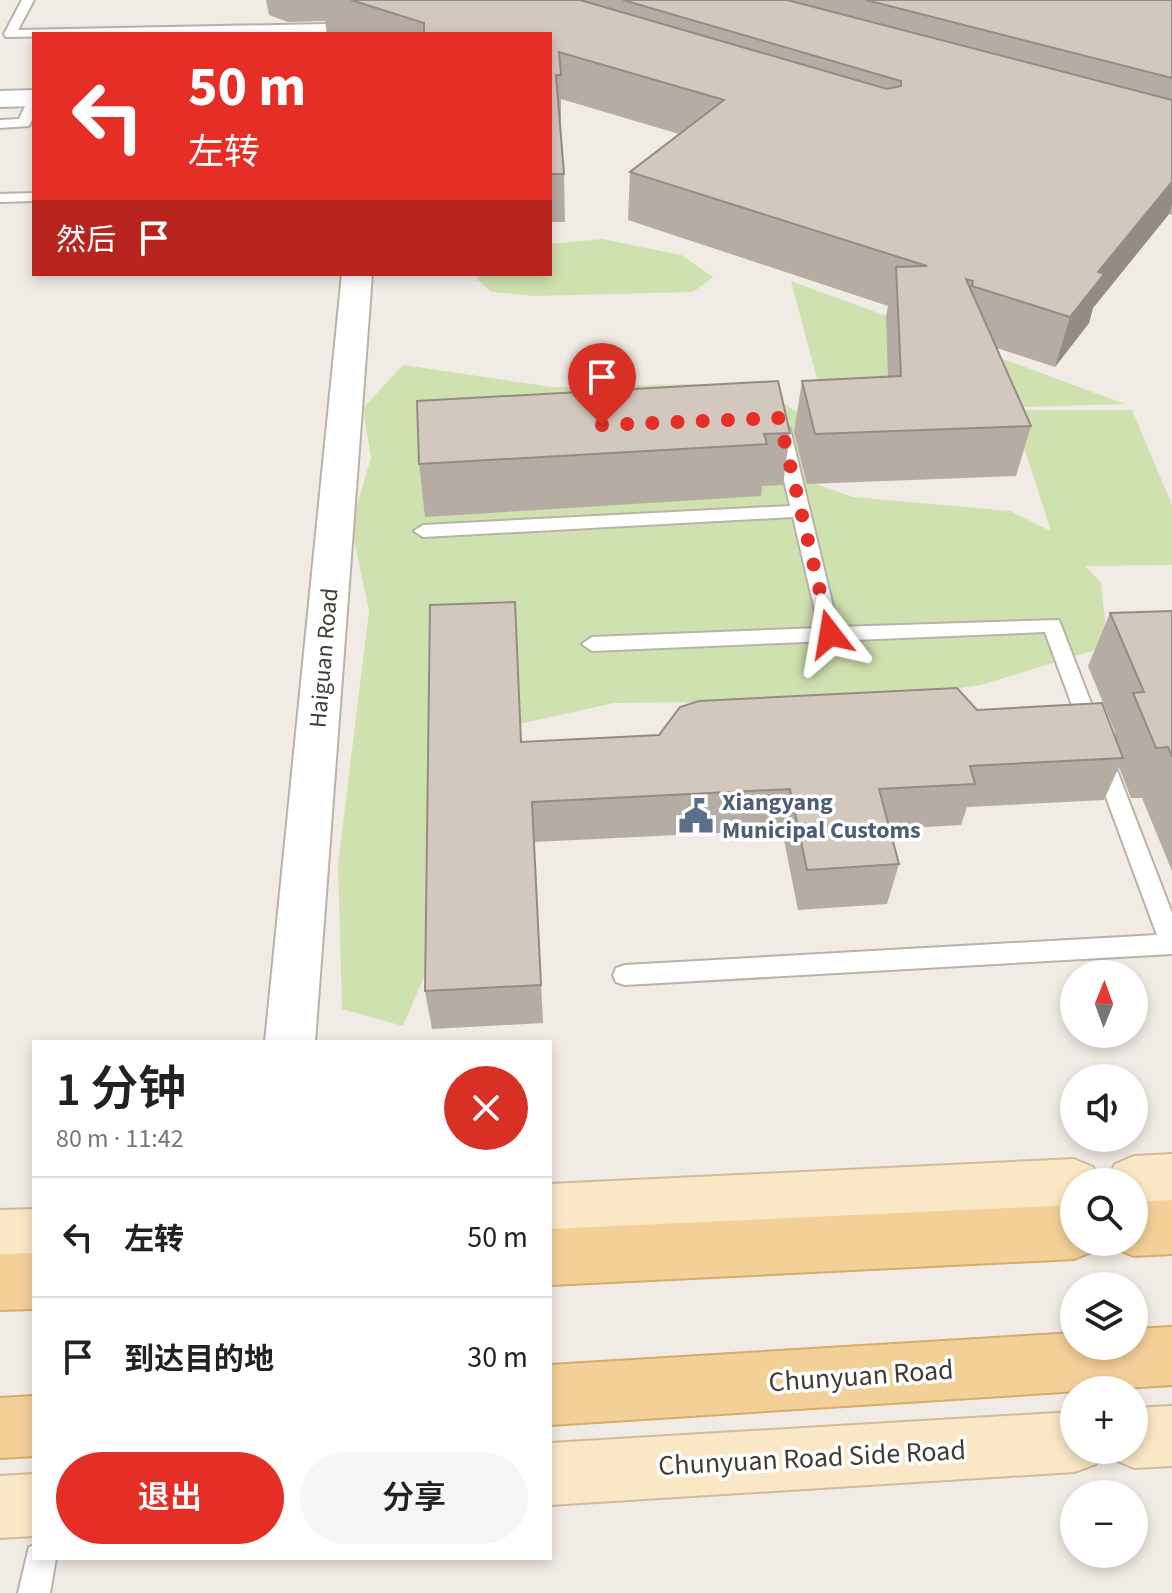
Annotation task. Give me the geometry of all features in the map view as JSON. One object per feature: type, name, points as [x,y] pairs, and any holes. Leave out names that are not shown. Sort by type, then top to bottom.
[{"type":"main road","points":[[1148,1228],[1172,1227]]},
{"type":"main road","points":[[552,1257],[1060,1233]]},
{"type":"main road","points":[[0,1282],[32,1281]]},
{"type":"main road","name":"Chunyuan Road","points":[[552,1395],[1172,1356]]},
{"type":"main road","points":[[0,1428],[32,1426]]},
{"type":"street","points":[[0,99],[32,99]]},
{"type":"street","name":"Haiguan Road","points":[[290,1040],[357,276]]},
{"type":"street","points":[[1148,1181],[1172,1180]]},
{"type":"street","points":[[552,1211],[1060,1186]]},
{"type":"street","points":[[0,1237],[32,1236]]},
{"type":"street","points":[[1148,1437],[1172,1436]]},
{"type":"street","name":"Chunyuan Road Side Road","points":[[552,1474],[1060,1443]]},
{"type":"street","points":[[0,1507],[32,1505]]},
{"type":"lane","points":[[28,0],[10,34],[32,34]]},
{"type":"lane","points":[[115,32],[325,28],[359,21],[385,0]]},
{"type":"lane","points":[[0,124],[29,123]]},
{"type":"lane","points":[[0,198],[32,197]]},
{"type":"lane","points":[[763,418],[779,418],[830,634]]},
{"type":"lane","points":[[423,531],[800,511]]},
{"type":"lane","points":[[592,644],[1052,625],[1172,944],[625,975]]},
{"type":"lane","points":[[34,1593],[40,1560]]},
{"type":"green space","points":[[602,239],[681,255],[713,277],[693,292],[533,296],[491,292],[477,279],[479,276],[552,276],[552,244]]},
{"type":"green space","points":[[791,281],[1125,404],[826,413]]},
{"type":"green space","points":[[403,365],[552,387],[754,383],[807,419],[807,481],[853,497],[1010,511],[1051,531],[1012,410],[1132,410],[1172,505],[1172,565],[1085,566],[1101,583],[1108,646],[981,685],[916,694],[789,701],[614,703],[483,732],[457,900],[403,1026],[342,1009],[338,865],[369,611],[351,525],[371,458],[363,408]]},
{"type":"building","points":[[351,0],[580,0],[887,89],[901,86],[901,81],[623,0],[787,0],[1172,100],[1172,182],[1098,272],[1104,274],[1070,317],[972,286],[973,281],[966,279],[1031,426],[815,434],[802,381],[901,376],[896,267],[927,266],[630,172],[724,100],[559,52],[561,75],[556,75],[564,174],[552,174],[552,32],[424,32],[424,23]]},
{"type":"building","points":[[866,0],[1172,0],[1172,78]]},
{"type":"building","points":[[778,381],[790,433],[764,434],[767,444],[419,464],[417,401]]},
{"type":"building","name":"Xiangyang Municipal Customs","points":[[515,602],[521,742],[659,735],[680,707],[699,701],[957,688],[977,710],[1102,703],[1123,758],[970,766],[975,784],[879,789],[899,864],[807,870],[790,789],[532,802],[541,985],[425,991],[430,605]]},
{"type":"building","points":[[1172,611],[1172,757],[1168,747],[1156,748],[1133,693],[1144,692],[1110,613]]},
{"type":"place","name":"Xiangyang Municipal Customs","points":[[696,816]]},
{"type":"route","points":[[602,425],[779,418],[830,634]]}]
